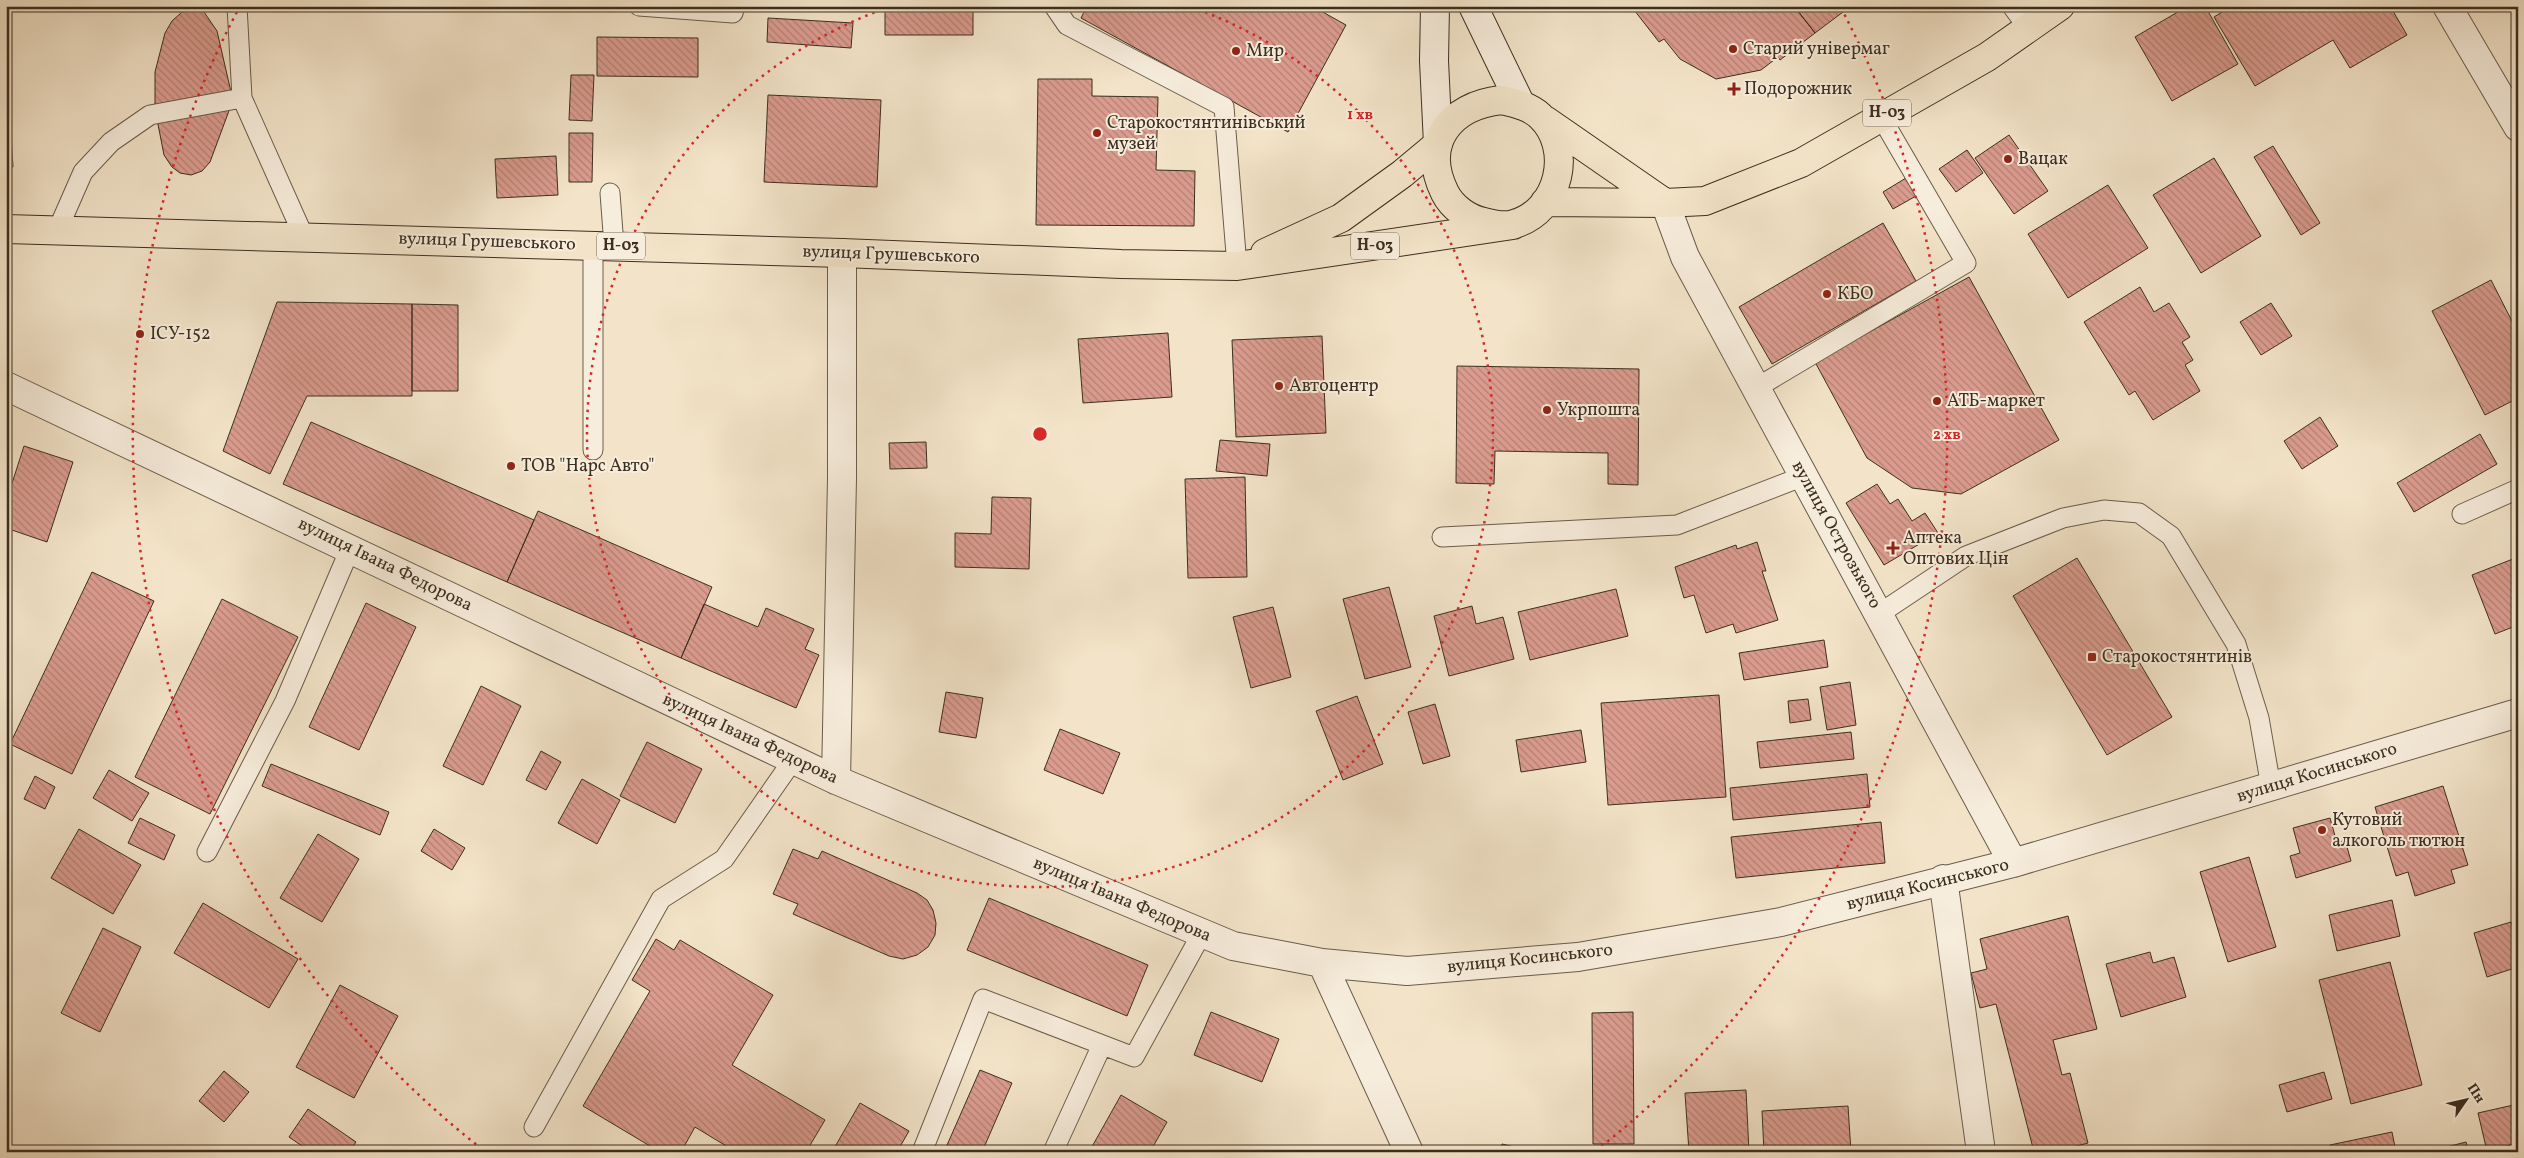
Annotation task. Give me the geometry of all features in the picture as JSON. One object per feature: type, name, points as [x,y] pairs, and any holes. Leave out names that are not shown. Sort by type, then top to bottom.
[{"type":"main road","name":"Н-03","points":[[1545,202],[1665,203],[1705,201],[1801,163],[1987,56],[2060,6]]},
{"type":"main road","name":"Н-03","points":[[1530,110],[1551,131],[1558,148],[1559,168],[1555,186],[1545,202],[1530,215],[1513,225],[1476,220],[1460,211],[1447,198],[1439,181],[1436,163],[1438,144],[1448,126],[1462,111],[1481,102],[1502,100],[1530,110],[1665,203]]},
{"type":"main road","name":"вулиця Грушевського","points":[[1237,266],[1341,218],[1402,174],[1438,144]]},
{"type":"main road","name":"вулиця Грушевського","points":[[6,229],[842,252],[1237,266],[1513,225]]},
{"type":"street","points":[[1435,6],[1434,61],[1438,144]]},
{"type":"street","points":[[1473,6],[1530,110]]},
{"type":"street","points":[[2448,6],[2518,127]]},
{"type":"street","name":"вулиця Острозького","points":[[1665,203],[1685,258],[2013,863]]},
{"type":"street","points":[[836,780],[842,478],[842,252]]},
{"type":"street","name":"вулиця Івана Федорова","points":[[6,386],[836,780],[1233,946],[1322,963]]},
{"type":"street","name":"вулиця Косинського","points":[[1322,963],[1407,971],[1578,957],[1781,922],[1943,879],[2013,863],[2518,713]]},
{"type":"street","points":[[1943,879],[1981,1152]]},
{"type":"street","points":[[1322,963],[1409,1152]]},
{"type":"lane","points":[[237,6],[242,98],[304,237]]},
{"type":"lane","points":[[639,6],[733,12],[735,6]]},
{"type":"lane","points":[[1054,6],[1067,25],[1224,107],[1237,266]]},
{"type":"lane","points":[[2012,6],[2029,29]]},
{"type":"lane","points":[[58,229],[83,172],[111,142],[150,115],[242,98]]},
{"type":"lane","points":[[1756,388],[1966,263],[1881,117]]},
{"type":"lane","points":[[592,450],[603,246],[610,193]]},
{"type":"lane","points":[[1442,537],[1676,525],[1804,476]]},
{"type":"lane","points":[[2462,514],[2518,489]]},
{"type":"lane","points":[[1879,614],[1966,556],[2063,518],[2104,510],[2139,513],[2171,536],[2236,644],[2259,718],[2271,786]]},
{"type":"lane","points":[[207,852],[285,701],[350,549]]},
{"type":"lane","points":[[534,1127],[661,899],[724,859],[793,760]]},
{"type":"lane","points":[[922,1152],[983,999],[1134,1057],[1202,933]]},
{"type":"lane","points":[[1053,1152],[1102,1045]]},
{"type":"building","points":[[885,6],[973,6],[973,35],[885,35]]},
{"type":"building","name":"Мир","points":[[1087,6],[1312,6],[1346,25],[1288,132],[1081,18]]},
{"type":"building","name":"Старий універмаг","points":[[1631,6],[1794,6],[1815,33],[1780,60],[1778,57],[1761,70],[1716,79],[1680,59],[1664,39],[1659,42]]},
{"type":"building","points":[[1794,6],[1851,6],[1815,33]]},
{"type":"building","points":[[2188,6],[2205,6],[2238,64],[2172,101],[2135,37]]},
{"type":"building","points":[[2232,6],[2390,6],[2407,35],[2350,68],[2333,40],[2255,86],[2214,17]]},
{"type":"building","points":[[192,10],[204,12],[217,31],[231,92],[230,108],[210,162],[202,171],[191,175],[180,173],[172,167],[164,155],[155,109],[155,72],[165,33],[172,21],[182,12]]},
{"type":"building","points":[[768,18],[853,23],[851,48],[767,42]]},
{"type":"building","points":[[597,37],[698,38],[698,77],[597,76]]},
{"type":"building","points":[[571,75],[594,75],[592,121],[569,120]]},
{"type":"building","name":"Старокостянтинівський музей","points":[[1038,79],[1092,79],[1092,96],[1158,97],[1156,170],[1195,171],[1194,226],[1036,225]]},
{"type":"building","points":[[768,95],[881,100],[877,187],[764,182]]},
{"type":"building","points":[[6,119],[10,119],[13,167],[6,168]]},
{"type":"building","points":[[569,133],[593,133],[592,182],[569,182]]},
{"type":"building","points":[[2009,135],[2048,191],[2014,214],[1975,158]]},
{"type":"building","points":[[2273,146],[2320,223],[2301,235],[2254,157]]},
{"type":"building","points":[[1967,150],[1983,173],[1956,192],[1939,169]]},
{"type":"building","points":[[556,156],[558,195],[497,198],[495,159]]},
{"type":"building","points":[[2214,158],[2261,236],[2201,273],[2153,195]]},
{"type":"building","points":[[1906,178],[1916,196],[1893,209],[1883,192]]},
{"type":"building","points":[[2108,185],[2148,248],[2068,298],[2028,234]]},
{"type":"building","name":"КБО","points":[[1883,223],[1916,281],[1772,364],[1739,307]]},
{"type":"building","name":"АТБ-маркет","points":[[1969,277],[2059,440],[1961,494],[1912,488],[1867,458],[1815,362]]},
{"type":"building","points":[[2491,280],[2518,333],[2518,398],[2485,415],[2432,311]]},
{"type":"building","points":[[2140,287],[2154,312],[2169,303],[2190,337],[2182,342],[2193,360],[2185,365],[2200,391],[2153,420],[2135,391],[2129,395],[2084,322]]},
{"type":"building","points":[[277,302],[412,304],[412,396],[307,396],[270,474],[223,451]]},
{"type":"building","points":[[2271,303],[2292,336],[2261,355],[2240,322]]},
{"type":"building","points":[[412,304],[458,305],[458,391],[412,391]]},
{"type":"building","points":[[1168,333],[1172,397],[1083,403],[1078,339]]},
{"type":"building","name":"Автоцентр","points":[[1322,336],[1326,433],[1236,437],[1232,340]]},
{"type":"building","name":"Укрпошта","points":[[1457,366],[1639,369],[1638,485],[1608,484],[1608,453],[1495,451],[1494,484],[1456,483]]},
{"type":"building","points":[[2320,417],[2338,446],[2302,469],[2284,441]]},
{"type":"building","points":[[311,422],[534,520],[507,582],[283,484]]},
{"type":"building","points":[[2480,434],[2497,464],[2414,512],[2397,483]]},
{"type":"building","points":[[1220,440],[1270,444],[1267,476],[1216,471]]},
{"type":"building","points":[[926,442],[927,468],[890,469],[889,443]]},
{"type":"building","points":[[24,446],[73,462],[47,542],[6,528],[6,502]]},
{"type":"building","points":[[1245,477],[1247,577],[1188,578],[1185,479]]},
{"type":"building","points":[[1877,484],[1890,504],[1898,499],[1912,521],[1925,513],[1938,533],[1884,565],[1846,503]]},
{"type":"building","points":[[992,497],[1031,498],[1029,569],[955,567],[955,533],[991,534]]},
{"type":"building","points":[[538,511],[712,587],[681,658],[507,582]]},
{"type":"building","points":[[1757,542],[1766,571],[1762,571],[1778,620],[1736,633],[1733,624],[1706,633],[1694,595],[1684,598],[1675,567],[1736,545],[1737,549]]},
{"type":"building","points":[[2518,557],[2518,625],[2495,634],[2472,575]]},
{"type":"building","name":"Старокостянтинів","points":[[2077,558],[2172,717],[2107,755],[2013,596]]},
{"type":"building","points":[[92,572],[154,601],[72,774],[10,744]]},
{"type":"building","points":[[1389,587],[1411,667],[1365,679],[1343,599]]},
{"type":"building","points":[[1616,589],[1628,636],[1530,660],[1518,612]]},
{"type":"building","points":[[222,599],[298,637],[210,814],[135,777]]},
{"type":"building","points":[[366,603],[416,627],[359,750],[309,727]]},
{"type":"building","points":[[704,604],[758,627],[766,608],[814,629],[805,649],[819,655],[796,708],[681,658]]},
{"type":"building","points":[[1472,606],[1476,624],[1503,617],[1514,659],[1449,676],[1434,616]]},
{"type":"building","points":[[1273,607],[1291,677],[1251,688],[1233,617]]},
{"type":"building","points":[[1824,640],[1828,667],[1744,680],[1739,653]]},
{"type":"building","points":[[1850,682],[1856,725],[1827,730],[1820,687]]},
{"type":"building","points":[[481,686],[521,706],[483,785],[443,766]]},
{"type":"building","points":[[946,692],[983,698],[976,738],[939,732]]},
{"type":"building","points":[[1719,695],[1726,797],[1608,805],[1601,703]]},
{"type":"building","points":[[1357,696],[1383,764],[1343,780],[1316,711]]},
{"type":"building","points":[[1808,699],[1811,720],[1790,723],[1788,701]]},
{"type":"building","points":[[1435,704],[1450,756],[1423,764],[1408,712]]},
{"type":"building","points":[[1060,729],[1120,753],[1103,794],[1044,770]]},
{"type":"building","points":[[1581,730],[1586,762],[1521,772],[1516,740]]},
{"type":"building","points":[[1851,732],[1854,759],[1760,768],[1757,742]]},
{"type":"building","points":[[647,742],[702,769],[675,823],[620,796]]},
{"type":"building","points":[[541,751],[561,762],[546,790],[526,780]]},
{"type":"building","points":[[271,764],[389,812],[380,835],[262,786]]},
{"type":"building","points":[[109,770],[149,793],[132,821],[93,798]]},
{"type":"building","points":[[1867,774],[1870,807],[1733,820],[1730,788]]},
{"type":"building","points":[[35,776],[55,787],[45,809],[24,799]]},
{"type":"building","points":[[582,779],[620,800],[597,844],[558,823]]},
{"type":"building","points":[[2443,786],[2468,865],[2451,870],[2455,883],[2415,896],[2408,872],[2396,876],[2375,807]]},
{"type":"building","points":[[140,818],[175,835],[164,860],[128,843]]},
{"type":"building","points":[[2330,818],[2337,843],[2345,840],[2351,861],[2296,878],[2290,856],[2300,853],[2293,828]]},
{"type":"building","points":[[1881,822],[1885,863],[1736,878],[1731,837]]},
{"type":"building","points":[[79,829],[141,865],[113,914],[51,878]]},
{"type":"building","points":[[434,829],[465,848],[452,870],[421,851]]},
{"type":"building","points":[[318,834],[359,859],[322,922],[280,898]]},
{"type":"building","points":[[793,849],[818,859],[822,851],[917,893],[927,900],[933,910],[936,923],[935,935],[928,947],[917,955],[903,959],[889,956],[793,914],[798,904],[773,894]]},
{"type":"building","points":[[2249,857],[2276,947],[2228,962],[2200,872]]},
{"type":"building","points":[[989,898],[1148,965],[1127,1016],[967,950]]},
{"type":"building","points":[[2392,900],[2400,936],[2337,951],[2329,915]]},
{"type":"building","points":[[203,903],[298,959],[269,1008],[174,953]]},
{"type":"building","points":[[2068,916],[2097,1029],[2053,1040],[2062,1075],[2070,1073],[2088,1143],[2055,1152],[2034,1152],[1996,1004],[1980,1008],[1971,973],[1987,969],[1980,939]]},
{"type":"building","points":[[2511,922],[2518,945],[2518,967],[2487,977],[2474,933]]},
{"type":"building","points":[[103,928],[141,947],[100,1032],[61,1013]]},
{"type":"building","points":[[656,939],[674,950],[680,940],[773,995],[732,1065],[825,1120],[806,1152],[736,1152],[695,1127],[681,1152],[660,1152],[583,1106],[650,991],[632,980]]},
{"type":"building","points":[[2150,952],[2153,963],[2174,957],[2186,997],[2121,1017],[2106,964]]},
{"type":"building","points":[[2390,962],[2422,1085],[2351,1104],[2319,980]]},
{"type":"building","points":[[340,985],[398,1016],[354,1098],[296,1067]]},
{"type":"building","points":[[1211,1012],[1279,1039],[1262,1082],[1194,1055]]},
{"type":"building","points":[[1633,1012],[1634,1144],[1593,1144],[1592,1013]]},
{"type":"building","points":[[980,1070],[1012,1083],[982,1152],[944,1152]]},
{"type":"building","points":[[224,1071],[249,1092],[224,1122],[199,1101]]},
{"type":"building","points":[[2324,1072],[2332,1099],[2287,1112],[2279,1085]]},
{"type":"building","points":[[1746,1090],[1749,1152],[1689,1152],[1685,1093]]},
{"type":"building","points":[[1121,1095],[1167,1122],[1150,1152],[1089,1152]]},
{"type":"building","points":[[860,1103],[909,1131],[897,1152],[832,1152]]},
{"type":"building","points":[[2518,1104],[2518,1143],[2487,1151],[2478,1113]]},
{"type":"building","points":[[1848,1106],[1851,1152],[1764,1152],[1762,1111]]},
{"type":"building","points":[[308,1109],[356,1142],[349,1152],[311,1152],[289,1137]]},
{"type":"building","points":[[2392,1132],[2396,1152],[2332,1152],[2330,1145]]},
{"type":"building","points":[[2466,1142],[2469,1152],[2427,1152]]},
{"type":"building","points":[[1502,1144],[1536,1152],[1500,1152]]},
{"type":"place","name":"Старий універмаг","points":[[1733,49]]},
{"type":"place","name":"Мир","points":[[1236,51]]},
{"type":"place","name":"Подорожник","points":[[1734,89]]},
{"type":"place","name":"Старокостянтинівський музей","points":[[1097,133]]},
{"type":"place","name":"Вацак","points":[[2008,159]]},
{"type":"place","name":"КБО","points":[[1827,294]]},
{"type":"place","name":"ІСУ-152","points":[[140,334]]},
{"type":"place","name":"Автоцентр","points":[[1279,386]]},
{"type":"place","name":"АТБ-маркет","points":[[1937,401]]},
{"type":"place","name":"Укрпошта","points":[[1547,410]]},
{"type":"place","name":"ТОВ \"Нарс Авто\"","points":[[511,466]]},
{"type":"place","name":"Аптека Оптових Цін","points":[[1893,548]]},
{"type":"place","name":"Старокостянтинів","points":[[2092,657]]},
{"type":"place","name":"Кутовий алкоголь тютюн","points":[[2322,830]]}]
